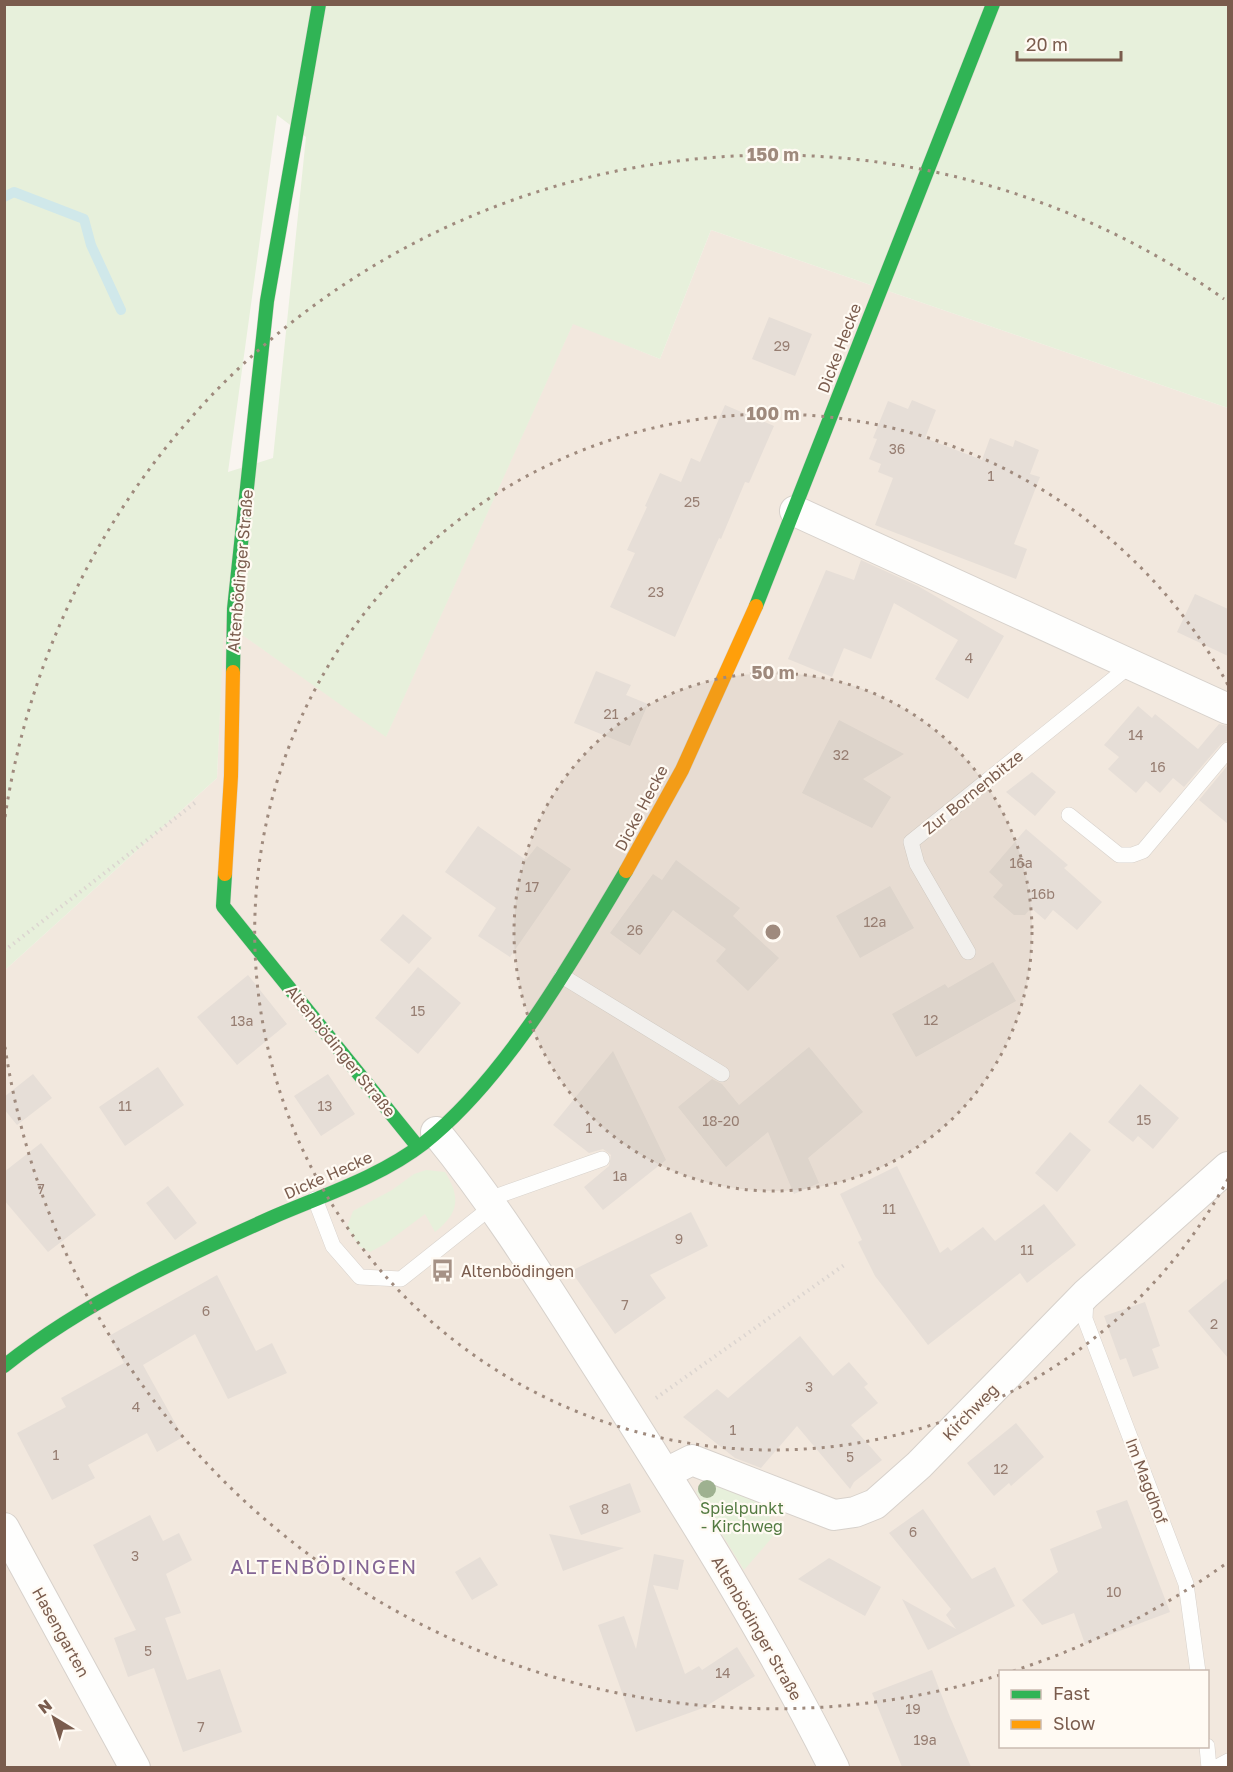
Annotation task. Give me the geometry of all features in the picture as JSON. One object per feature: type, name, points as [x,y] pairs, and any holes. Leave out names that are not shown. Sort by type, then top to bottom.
[{"type":"street","name":"Altenbödinger Straße","points":[[319,4],[267,301],[234,609],[231,776],[223,906],[427,1139],[492,1202],[666,1473],[808,1715],[834,1767]]},
{"type":"street","name":"Dicke Hecke","points":[[4,1366],[86,1309],[202,1249],[377,1171],[427,1139],[500,1065],[562,976],[651,828],[716,697],[795,511],[885,274],[993,4]]},
{"type":"street","points":[[795,511],[1228,709]]},
{"type":"street","name":"Kirchweg","points":[[666,1473],[692,1460],[834,1515],[855,1512],[875,1504],[919,1465],[1086,1294],[1228,1167]]},
{"type":"street","name":"Hasengarten","points":[[4,1528],[135,1767]]},
{"type":"lane","name":"Zur Bornenbitze","points":[[968,952],[917,864],[911,842],[1132,664]]},
{"type":"lane","points":[[1069,815],[1119,855],[1132,855],[1143,851],[1228,750]]},
{"type":"lane","points":[[562,976],[722,1074]]},
{"type":"lane","points":[[315,1199],[333,1246],[360,1277],[401,1279],[492,1202],[602,1159]]},
{"type":"lane","name":"Im Magdhof","points":[[1086,1294],[1085,1319],[1186,1584],[1198,1670]]},
{"type":"lane","points":[[1208,1748],[1209,1767]]},
{"type":"lane","points":[[1215,1767],[1228,1761]]},
{"type":"path","points":[[4,951],[231,776]]},
{"type":"path","points":[[629,1417],[847,1263]]},
{"type":"shaded area","points":[[711,230],[1228,408],[1228,1767],[5,1768],[5,970],[217,778],[223,621],[386,736],[573,323],[660,359]]},
{"type":"green space","points":[[5,5],[1228,5],[1228,408],[711,230],[660,359],[573,324],[386,737],[224,622],[217,778],[5,970]],"holes":[[[277,115],[306,137],[273,458],[228,472]]]},
{"type":"green space","points":[[426,1170],[445,1172],[454,1190],[453,1212],[443,1225],[435,1232],[425,1214],[385,1244],[370,1252],[359,1246],[347,1227],[353,1211],[392,1190],[414,1174]]},
{"type":"green space","name":"Spielpunkt - Kirchweg","points":[[708,1477],[780,1504],[765,1525],[776,1533],[744,1570],[696,1492]]},
{"type":"building","points":[[769,317],[812,334],[795,376],[752,359]]},
{"type":"building","points":[[912,400],[936,410],[925,438],[982,460],[990,438],[1013,447],[1015,440],[1039,450],[1030,474],[1040,477],[1014,544],[1027,549],[1016,579],[875,525],[893,478],[878,472],[881,464],[869,459],[877,439],[873,438],[888,401],[908,409]]},
{"type":"building","points":[[725,405],[774,426],[749,483],[745,482],[675,637],[610,607],[635,553],[627,550],[660,473],[681,482],[691,458],[700,462]]},
{"type":"building","points":[[861,560],[918,586],[1004,636],[968,699],[935,679],[958,640],[894,603],[871,659],[844,648],[832,677],[788,659],[826,570],[854,580]]},
{"type":"building","points":[[1195,594],[1228,609],[1228,656],[1177,632]]},
{"type":"building","points":[[596,671],[631,685],[626,695],[648,704],[630,746],[574,723]]},
{"type":"building","points":[[1138,706],[1152,718],[1155,714],[1198,749],[1219,724],[1228,726],[1228,740],[1221,744],[1184,787],[1173,778],[1160,793],[1146,781],[1136,793],[1108,769],[1119,757],[1104,745]]},
{"type":"building","points":[[839,720],[904,754],[863,779],[891,797],[872,828],[802,793]]},
{"type":"building","points":[[1228,765],[1228,824],[1199,800]]},
{"type":"building","points":[[1032,772],[1056,792],[1035,816],[1006,792]]},
{"type":"building","points":[[478,826],[526,860],[537,846],[571,869],[510,957],[478,936],[496,908],[445,872]]},
{"type":"building","points":[[1026,829],[1068,865],[1064,868],[1102,902],[1077,930],[1053,910],[1045,920],[1031,908],[1025,915],[1014,915],[993,897],[1003,885],[989,872]]},
{"type":"building","points":[[676,860],[740,908],[733,916],[779,958],[748,991],[716,961],[726,949],[673,910],[640,955],[610,933],[653,874],[662,880]]},
{"type":"building","points":[[890,886],[914,928],[860,958],[836,916]]},
{"type":"building","points":[[403,914],[432,938],[409,964],[380,940]]},
{"type":"building","points":[[993,962],[1016,1001],[916,1057],[892,1014],[945,984],[948,988]]},
{"type":"building","points":[[418,967],[461,1003],[418,1054],[375,1018]]},
{"type":"building","points":[[248,975],[287,1024],[237,1065],[197,1017]]},
{"type":"building","points":[[809,1047],[863,1112],[808,1158],[819,1183],[794,1194],[768,1132],[726,1167],[678,1107],[712,1079],[722,1084],[739,1105]]},
{"type":"building","points":[[613,1051],[666,1160],[603,1210],[584,1187],[609,1166],[611,1155],[603,1149],[589,1153],[553,1125]]},
{"type":"building","points":[[158,1067],[184,1105],[125,1146],[99,1107]]},
{"type":"building","points":[[33,1074],[52,1098],[17,1125],[4,1109],[4,1097]]},
{"type":"building","points":[[328,1074],[355,1114],[321,1136],[294,1096]]},
{"type":"building","points":[[1140,1084],[1179,1118],[1153,1149],[1138,1136],[1133,1142],[1108,1122]]},
{"type":"building","points":[[1070,1132],[1091,1150],[1057,1192],[1035,1173]]},
{"type":"building","points":[[41,1143],[96,1215],[48,1252],[4,1200],[4,1172]]},
{"type":"building","points":[[897,1166],[940,1253],[948,1247],[951,1251],[983,1227],[995,1241],[1044,1204],[1076,1245],[1027,1283],[1020,1273],[928,1345],[875,1276],[858,1242],[862,1240],[840,1194]]},
{"type":"building","points":[[168,1186],[197,1223],[175,1240],[146,1203]]},
{"type":"building","points":[[691,1212],[708,1246],[650,1275],[666,1298],[615,1334],[571,1271]]},
{"type":"building","points":[[217,1275],[256,1351],[272,1343],[287,1373],[228,1399],[195,1334],[143,1365],[183,1437],[157,1452],[147,1433],[88,1465],[95,1478],[52,1500],[17,1433],[66,1407],[61,1398],[124,1363],[109,1336]]},
{"type":"building","points":[[1228,1278],[1228,1358],[1188,1311]]},
{"type":"building","points":[[1145,1302],[1160,1346],[1152,1349],[1159,1368],[1133,1377],[1126,1358],[1120,1360],[1104,1316]]},
{"type":"building","points":[[800,1336],[833,1376],[849,1362],[868,1384],[864,1387],[878,1403],[851,1425],[882,1460],[854,1482],[850,1489],[797,1426],[761,1468],[735,1458],[683,1417],[717,1389],[728,1398]]},
{"type":"building","points":[[1016,1423],[1044,1457],[1011,1486],[1009,1483],[994,1496],[967,1463]]},
{"type":"building","points":[[630,1483],[641,1512],[581,1535],[569,1506]]},
{"type":"building","points":[[1127,1500],[1170,1612],[1085,1644],[1074,1613],[1042,1625],[1022,1600],[1058,1572],[1050,1549],[1102,1528],[1096,1511]]},
{"type":"building","points":[[923,1509],[972,1579],[995,1567],[1015,1606],[928,1650],[902,1599],[956,1629],[946,1615],[951,1609],[889,1533]]},
{"type":"building","points":[[150,1515],[163,1541],[179,1533],[192,1560],[166,1574],[181,1613],[165,1618],[187,1680],[220,1669],[242,1732],[183,1752],[154,1668],[128,1677],[114,1638],[136,1630],[93,1545]]},
{"type":"building","points":[[549,1534],[624,1548],[563,1571]]},
{"type":"building","points":[[654,1554],[684,1560],[678,1590],[653,1585],[685,1674],[699,1666],[702,1670],[737,1647],[755,1676],[703,1708],[636,1732],[598,1625],[624,1616],[636,1649]]},
{"type":"building","points":[[480,1557],[498,1585],[472,1600],[455,1572]]},
{"type":"building","points":[[829,1558],[881,1587],[865,1616],[798,1579]]},
{"type":"building","points":[[932,1670],[971,1767],[902,1767],[872,1693]]},
{"type":"waterway","points":[[4,197],[14,192],[84,219],[91,245],[121,310]]},
{"type":"traffic: fast","points":[[233,672],[234,609],[267,301],[319,4]]},
{"type":"traffic: fast","points":[[756,606],[993,4]]},
{"type":"traffic: fast","points":[[4,1366],[67,1321],[100,1301],[168,1265],[370,1176],[424,1143],[454,1116],[510,1052],[560,979],[626,871]]},
{"type":"traffic: fast","points":[[225,874],[223,906],[418,1147]]},
{"type":"traffic: slow","points":[[626,871],[682,770],[756,606]]},
{"type":"traffic: slow","points":[[225,874],[231,776],[233,672]]},
{"type":"place","name":"Altenbödingen","points":[[443,1271]]},
{"type":"district","name":"ALTENBÖDINGEN","points":[[324,1567]]}]
